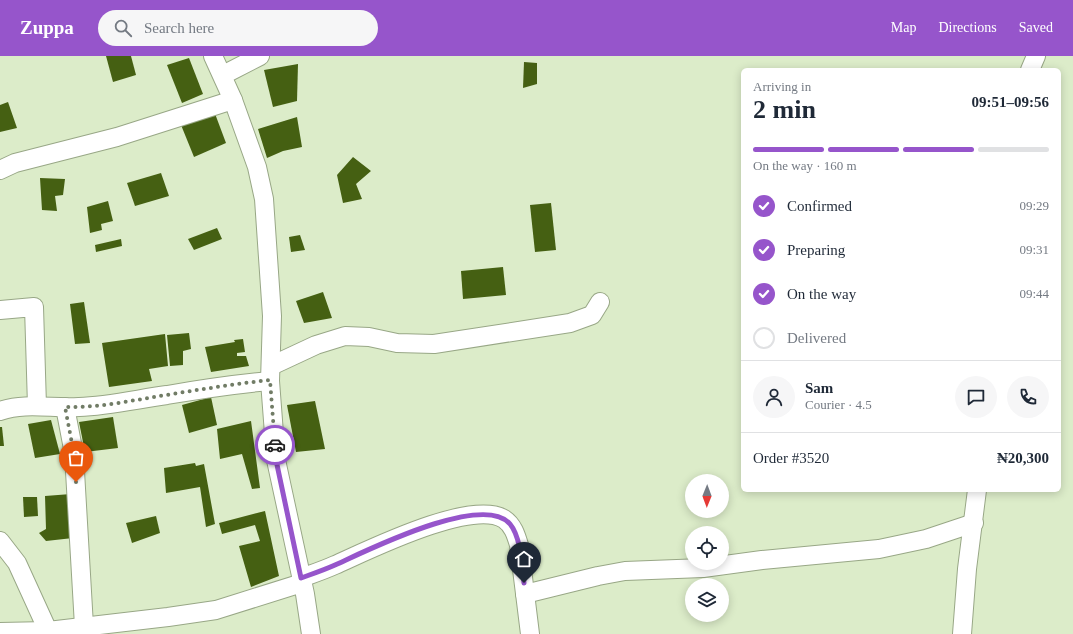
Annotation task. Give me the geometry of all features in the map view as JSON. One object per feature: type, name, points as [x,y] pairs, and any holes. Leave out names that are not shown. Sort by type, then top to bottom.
[{"type":"street","points":[[214,56],[233,100],[257,167],[264,199],[272,316],[271,373],[276,460],[311,634]]},
{"type":"street","points":[[223,75],[260,56]]},
{"type":"street","points":[[1031,68],[1036,56]]},
{"type":"street","points":[[0,170],[15,163],[118,137],[233,100]]},
{"type":"street","points":[[0,411],[37,406],[79,407],[218,386],[271,373],[316,345],[345,336],[369,337],[397,343],[434,344],[570,322],[592,315],[600,302]]},
{"type":"street","points":[[0,310],[34,307],[37,406]]},
{"type":"street","points":[[65,407],[74,454],[81,629]]},
{"type":"street","points":[[962,634],[967,569],[977,492]]},
{"type":"street","points":[[0,632],[81,629],[216,610],[301,580],[400,535],[440,522],[470,516],[487,515],[497,516],[504,519],[514,530],[521,556],[530,634]]},
{"type":"street","points":[[526,594],[598,576],[625,571],[703,568],[762,560],[879,549],[926,539],[974,523]]},
{"type":"street","points":[[0,541],[16,563],[48,631]]},
{"type":"building","points":[[106,56],[131,56],[136,75],[113,82]]},
{"type":"building","points":[[189,58],[203,94],[182,103],[167,65]]},
{"type":"building","points":[[524,62],[537,63],[537,84],[523,88]]},
{"type":"building","points":[[298,64],[297,101],[273,107],[264,70]]},
{"type":"building","points":[[8,102],[17,128],[0,132],[0,105]]},
{"type":"building","points":[[214,111],[226,143],[194,157],[181,125]]},
{"type":"building","points":[[297,117],[302,147],[283,151],[267,158],[258,129]]},
{"type":"building","points":[[353,157],[371,171],[356,184],[362,199],[343,203],[337,175]]},
{"type":"building","points":[[161,173],[169,196],[135,206],[127,183]]},
{"type":"building","points":[[40,178],[65,179],[63,195],[55,196],[57,211],[42,210]]},
{"type":"building","points":[[108,201],[113,221],[101,224],[102,230],[90,233],[87,207]]},
{"type":"building","points":[[551,203],[556,250],[535,252],[530,205]]},
{"type":"building","points":[[217,228],[222,239],[194,250],[188,239]]},
{"type":"building","points":[[300,235],[305,250],[291,252],[289,237]]},
{"type":"building","points":[[121,239],[122,246],[96,252],[95,245]]},
{"type":"building","points":[[503,267],[506,295],[463,299],[461,271]]},
{"type":"building","points":[[323,292],[332,318],[304,323],[296,301]]},
{"type":"building","points":[[84,302],[90,343],[75,344],[70,304]]},
{"type":"building","points":[[189,333],[191,349],[183,351],[183,365],[170,366],[167,335]]},
{"type":"building","points":[[165,334],[168,366],[149,369],[152,381],[109,387],[102,343]]},
{"type":"building","points":[[243,339],[245,352],[237,353],[237,356],[246,356],[249,366],[211,372],[205,347],[235,342],[234,340]]},
{"type":"building","points":[[211,397],[217,425],[189,433],[182,405]]},
{"type":"building","points":[[315,401],[325,449],[296,452],[287,405]]},
{"type":"building","points":[[113,417],[118,448],[85,452],[79,422]]},
{"type":"building","points":[[51,420],[60,454],[35,458],[28,424]]},
{"type":"building","points":[[251,421],[260,488],[252,489],[242,454],[220,459],[217,429]]},
{"type":"building","points":[[0,427],[2,427],[4,446],[0,446]]},
{"type":"building","points":[[195,463],[196,466],[204,464],[215,524],[206,527],[200,487],[166,493],[164,468]]},
{"type":"building","points":[[71,494],[73,538],[46,541],[39,533],[46,529],[45,496]]},
{"type":"building","points":[[23,497],[37,497],[38,516],[24,517]]},
{"type":"building","points":[[265,511],[279,576],[251,587],[239,546],[260,541],[255,525],[222,534],[219,523]]},
{"type":"building","points":[[156,516],[160,533],[132,543],[126,523]]},
{"type":"way so far","points":[[76,482],[74,454],[65,407],[79,407],[218,386],[270,380],[275,445]]},
{"type":"route","points":[[275,445],[276,460],[301,578],[334,566],[400,535],[440,522],[470,516],[487,515],[497,516],[504,519],[514,530],[519,545],[524,583]]}]
